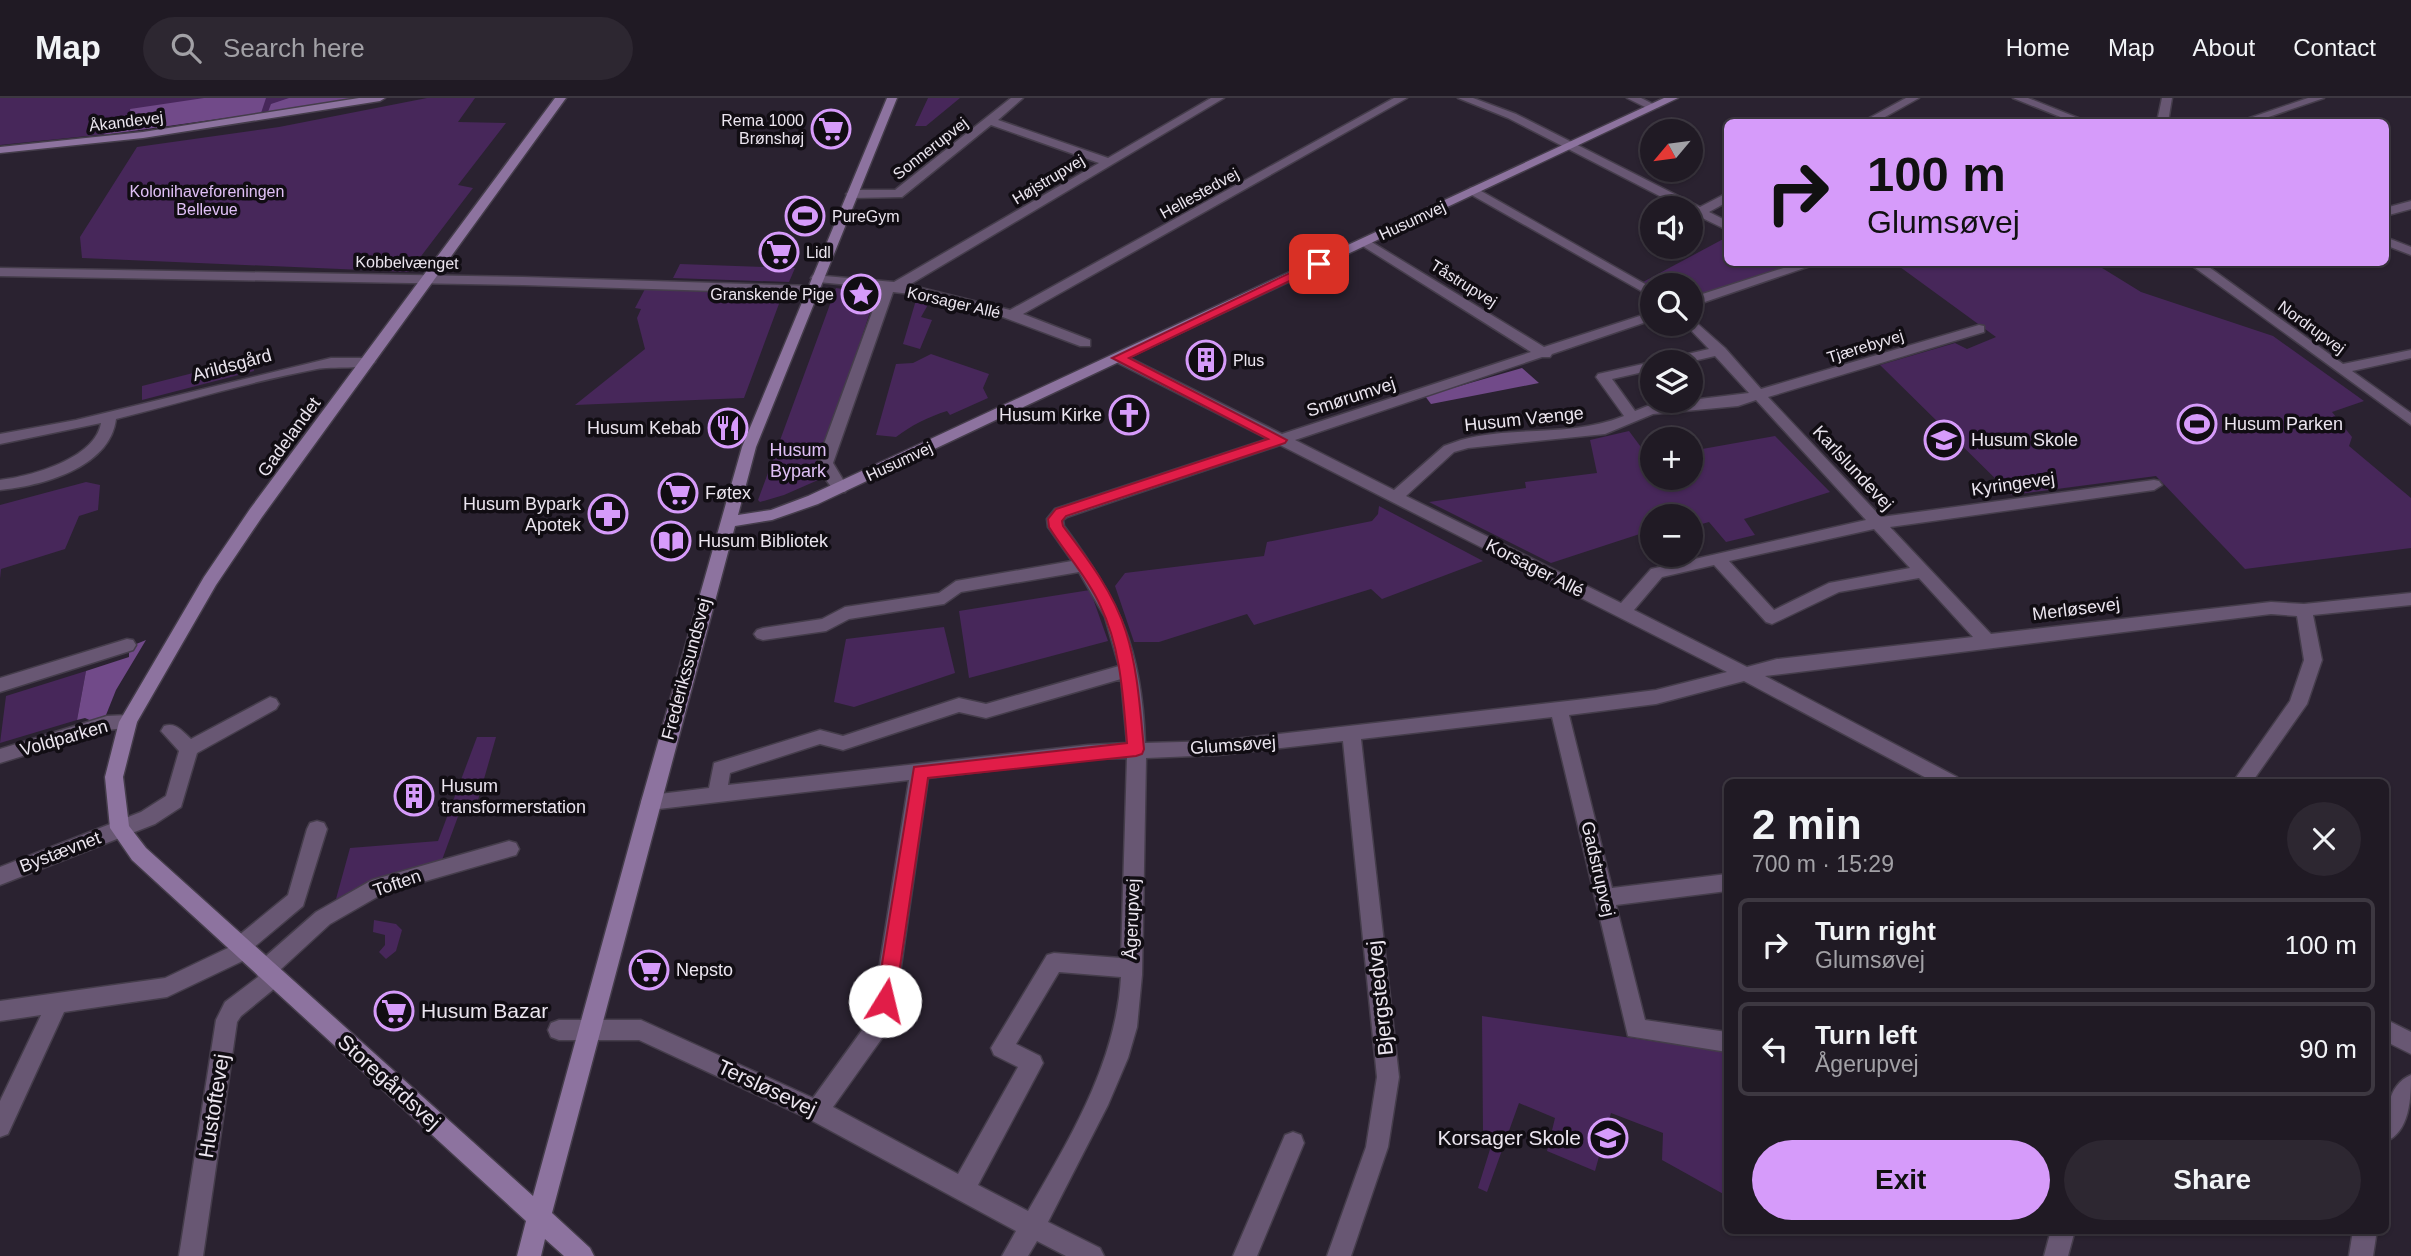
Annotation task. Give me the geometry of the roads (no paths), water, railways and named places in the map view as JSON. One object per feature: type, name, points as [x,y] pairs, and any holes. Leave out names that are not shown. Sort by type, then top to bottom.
[{"type":"street","name":"Åkandevej","points":[[0,150],[143,135],[380,98]]},
{"type":"street","name":"Gadelandet","points":[[120,828],[114,776],[128,722],[210,581],[256,513],[561,98]]},
{"type":"street","name":"Frederikssundsvej","points":[[529,1256],[588,1029],[749,447],[892,98]]},
{"type":"street","name":"Sonnerupvej","points":[[852,194],[898,194],[1018,98]]},
{"type":"street","name":"Højstrupvej","points":[[891,287],[1219,98]]},
{"type":"street","name":"Hellestedvej","points":[[1011,315],[1402,98]]},
{"type":"street","points":[[1463,98],[1506,114],[1572,145],[1669,196]]},
{"type":"street","points":[[1632,98],[1653,107]]},
{"type":"street","name":"Husumvej","points":[[728,521],[747,521],[778,514],[840,488],[1673,98]]},
{"type":"street","points":[[1874,119],[1914,98]]},
{"type":"street","points":[[2018,98],[2074,119]]},
{"type":"street","points":[[2163,119],[2166,98]]},
{"type":"street","points":[[2253,119],[2319,98]]},
{"type":"street","points":[[990,121],[1108,162]]},
{"type":"street","points":[[1474,191],[1640,286]]},
{"type":"street","points":[[1703,210],[1724,199]]},
{"type":"street","points":[[2389,211],[2411,205]]},
{"type":"street","points":[[1703,214],[1724,224]]},
{"type":"street","name":"Tåstrupvej","points":[[1365,242],[1545,354]]},
{"type":"street","points":[[2389,243],[2411,251]]},
{"type":"street","points":[[1703,299],[1799,266]]},
{"type":"street","name":"Nordrupvej","points":[[2199,266],[2411,420]]},
{"type":"street","name":"Kobbelvænget","points":[[0,272],[426,281],[816,284]]},
{"type":"street","name":"Korsager Allé","points":[[816,284],[891,287],[1011,315],[1085,343]]},
{"type":"street","points":[[840,488],[826,469],[825,463],[891,287]]},
{"type":"street","name":"Smørumvej","points":[[1061,513],[1640,320]]},
{"type":"street","name":"Tjærebyvej","points":[[1761,396],[1979,329]]},
{"type":"street","name":"Karlslundevej","points":[[1703,334],[1987,641]]},
{"type":"street","points":[[1703,355],[1720,351]]},
{"type":"street","points":[[2341,369],[2411,354]]},
{"type":"street","name":"Korsager Allé","points":[[1119,358],[1746,674],[1944,779]]},
{"type":"street","name":"Arildsgård","points":[[0,439],[109,417],[295,369],[331,362],[368,362]]},
{"type":"street","points":[[1632,416],[1604,377],[1640,369]]},
{"type":"street","name":"Husum Vænge","points":[[1395,498],[1449,449],[1466,443],[1605,429],[1650,410],[1761,396]]},
{"type":"street","points":[[0,485],[54,472],[72,464],[99,443],[106,433],[109,417]]},
{"type":"street","name":"Kyringevej","points":[[1878,523],[2154,485]]},
{"type":"street","name":"Ågerupvej","points":[[1014,1256],[1033,1227],[1107,1087],[1123,1042],[1130,1000],[1136,749],[1128,670],[1118,631],[1107,603],[1056,527],[1055,519],[1061,513]]},
{"type":"street","points":[[1622,613],[1657,573],[1878,523]]},
{"type":"street","points":[[1717,558],[1772,618],[1835,587],[1922,572]]},
{"type":"street","points":[[763,634],[826,625],[845,613],[944,598],[956,587],[1084,565]]},
{"type":"street","name":"Merløsevej","points":[[1746,674],[1777,666],[2271,608],[2304,610],[2411,600]]},
{"type":"street","points":[[2244,779],[2298,704],[2313,660],[2304,610]]},
{"type":"street","points":[[0,685],[127,645]]},
{"type":"street","points":[[717,794],[721,768],[820,737],[843,743],[960,705],[986,711],[1128,670]]},
{"type":"street","name":"Glumsøvej","points":[[650,802],[1136,749],[1218,748],[1313,739],[1351,732],[1656,697],[1746,674]]},
{"type":"street","points":[[120,828],[148,818],[174,801],[189,748],[270,704]]},
{"type":"street","name":"Gadstrupvej","points":[[1559,709],[1636,1029],[1724,1042]]},
{"type":"street","name":"Voldparken","points":[[0,756],[107,723],[128,722]]},
{"type":"street","points":[[170,731],[189,748]]},
{"type":"street","name":"Bjergstedvej","points":[[1339,1256],[1378,1154],[1386,1117],[1388,1077],[1351,732]]},
{"type":"street","points":[[817,1111],[877,1027],[885,1001],[920,772]]},
{"type":"street","name":"Bystævnet","points":[[0,876],[120,828]]},
{"type":"street","name":"Storegårdsvej","points":[[120,828],[139,854],[582,1256]]},
{"type":"street","points":[[0,1011],[167,987],[242,948],[296,900],[317,829]]},
{"type":"street","name":"Toften","points":[[269,973],[323,918],[379,886],[509,849]]},
{"type":"street","points":[[1604,898],[1724,882]]},
{"type":"street","points":[[963,1189],[1032,1063],[1002,1048],[1054,962],[1131,968]]},
{"type":"street","name":"Hustoftevej","points":[[191,1256],[227,1020],[233,1009],[269,973]]},
{"type":"street","points":[[0,1126],[57,1004]]},
{"type":"street","name":"Tersløsevej","points":[[559,1030],[641,1030],[817,1111],[1092,1256]]},
{"type":"street","points":[[2389,1031],[2411,1044]]},
{"type":"street","points":[[2389,1124],[2411,1086]]},
{"type":"street","points":[[1245,1256],[1293,1143]]},
{"type":"street","points":[[2056,1256],[2062,1234]]},
{"type":"street","points":[[2361,1256],[2364,1234]]},
{"type":"place","name":"Rema 1000 Brønshøj","points":[[831,129]]},
{"type":"place","name":"PureGym","points":[[805,216]]},
{"type":"place","name":"Lidl","points":[[779,252]]},
{"type":"place","name":"Granskende Pige","points":[[861,294]]},
{"type":"place","name":"Plus","points":[[1206,360]]},
{"type":"place","name":"Husum Kirke","points":[[1129,415]]},
{"type":"place","name":"Husum Parken","points":[[2197,424]]},
{"type":"place","name":"Husum Kebab","points":[[728,428]]},
{"type":"place","name":"Husum Skole","points":[[1944,440]]},
{"type":"place","name":"Føtex","points":[[678,493]]},
{"type":"place","name":"Husum Bypark Apotek","points":[[608,514]]},
{"type":"place","name":"Husum Bibliotek","points":[[671,541]]},
{"type":"place","name":"Husum transformerstation","points":[[414,796]]},
{"type":"place","name":"Nepsto","points":[[649,970]]},
{"type":"place","name":"Husum Bazar","points":[[394,1011]]},
{"type":"place","name":"Korsager Skole","points":[[1608,1138]]},
{"type":"park label","name":"Kolonihaveforeningen Bellevue","points":[[207,200]]},
{"type":"park label","name":"Husum Bypark","points":[[798,460]]}]
